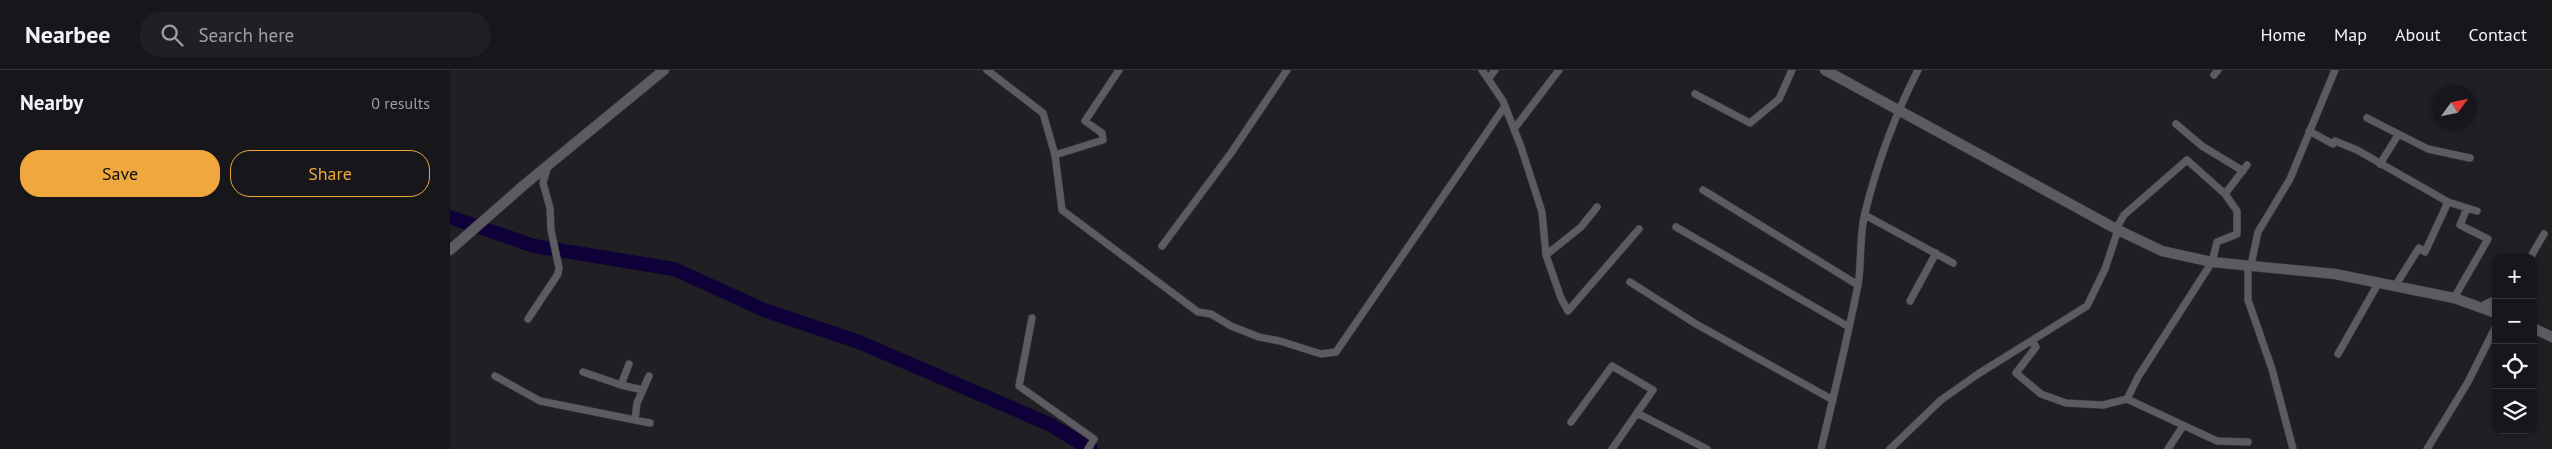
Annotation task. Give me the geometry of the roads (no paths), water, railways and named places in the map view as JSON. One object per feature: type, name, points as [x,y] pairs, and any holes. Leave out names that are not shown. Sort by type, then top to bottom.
[{"type":"main road","points":[[450,250],[524,185],[664,70]]},
{"type":"main road","points":[[1825,70],[2117,230],[2162,251],[2212,262],[2335,274],[2454,298],[2492,311]]},
{"type":"main road","points":[[2537,330],[2552,337]]},
{"type":"street","points":[[988,70],[1043,113],[1055,155],[1062,210],[1198,312],[1212,314],[1231,326],[1259,337],[1280,341],[1321,354],[1336,352],[1505,106]]},
{"type":"street","points":[[1055,155],[1103,140],[1102,133],[1085,121],[1119,70]]},
{"type":"street","points":[[1162,246],[1232,153],[1288,70]]},
{"type":"street","points":[[1482,70],[1505,106],[1514,129],[1542,212],[1546,255],[1558,291],[1568,310],[1639,229]]},
{"type":"street","points":[[1488,79],[1495,70]]},
{"type":"street","points":[[1514,129],[1559,70]]},
{"type":"street","points":[[1695,94],[1750,123],[1779,98],[1792,70]]},
{"type":"street","points":[[1820,449],[1833,400],[1858,284],[1862,262],[1864,215],[1898,109],[1918,70]]},
{"type":"street","points":[[2292,449],[2272,369],[2248,300],[2250,265],[2258,232],[2290,179],[2335,70]]},
{"type":"street","points":[[2367,118],[2428,149],[2470,158]]},
{"type":"street","points":[[2176,124],[2202,146],[2245,168],[2224,194]]},
{"type":"street","points":[[2309,131],[2333,144],[2335,141],[2357,150],[2448,202],[2477,211]]},
{"type":"street","points":[[2380,164],[2398,135]]},
{"type":"street","points":[[1890,449],[1941,400],[2087,306],[2105,269],[2117,230],[2124,215],[2187,160],[2224,194],[2237,212],[2237,234],[2217,242],[2212,262],[2138,377],[2127,399]]},
{"type":"street","points":[[528,319],[558,274],[558,264],[551,230],[550,208],[543,183],[544,174],[550,164]]},
{"type":"street","points":[[1703,190],[1858,284]]},
{"type":"street","points":[[2395,286],[2419,248],[2425,252],[2448,202]]},
{"type":"street","points":[[1546,255],[1581,227],[1597,207]]},
{"type":"street","points":[[2454,298],[2488,239],[2460,225],[2467,208]]},
{"type":"street","points":[[1864,215],[1954,263]]},
{"type":"street","points":[[1676,227],[1848,326]]},
{"type":"street","points":[[2532,254],[2544,234]]},
{"type":"street","points":[[1910,301],[1936,253]]},
{"type":"street","points":[[1630,282],[1696,324],[1833,400]]},
{"type":"street","points":[[2338,354],[2378,282]]},
{"type":"street","points":[[2484,306],[2494,299]]},
{"type":"street","points":[[1032,318],[1019,386],[1094,439],[1088,449]]},
{"type":"street","points":[[2427,449],[2468,382],[2492,334]]},
{"type":"street","points":[[2032,340],[2036,347],[2016,373],[2041,394],[2066,403],[2103,404],[2127,399],[2217,441],[2248,442]]},
{"type":"street","points":[[621,384],[629,364]]},
{"type":"street","points":[[1570,422],[1612,366],[1653,390],[1612,449]]},
{"type":"street","points":[[583,372],[643,390]]},
{"type":"street","points":[[495,376],[540,401],[650,423]]},
{"type":"street","points":[[635,420],[637,403],[649,376]]},
{"type":"street","points":[[1637,413],[1707,449]]},
{"type":"street","points":[[2168,449],[2183,426]]},
{"type":"waterway","points":[[450,217],[534,246],[674,269],[764,310],[859,342],[1049,424],[1091,449]]}]
